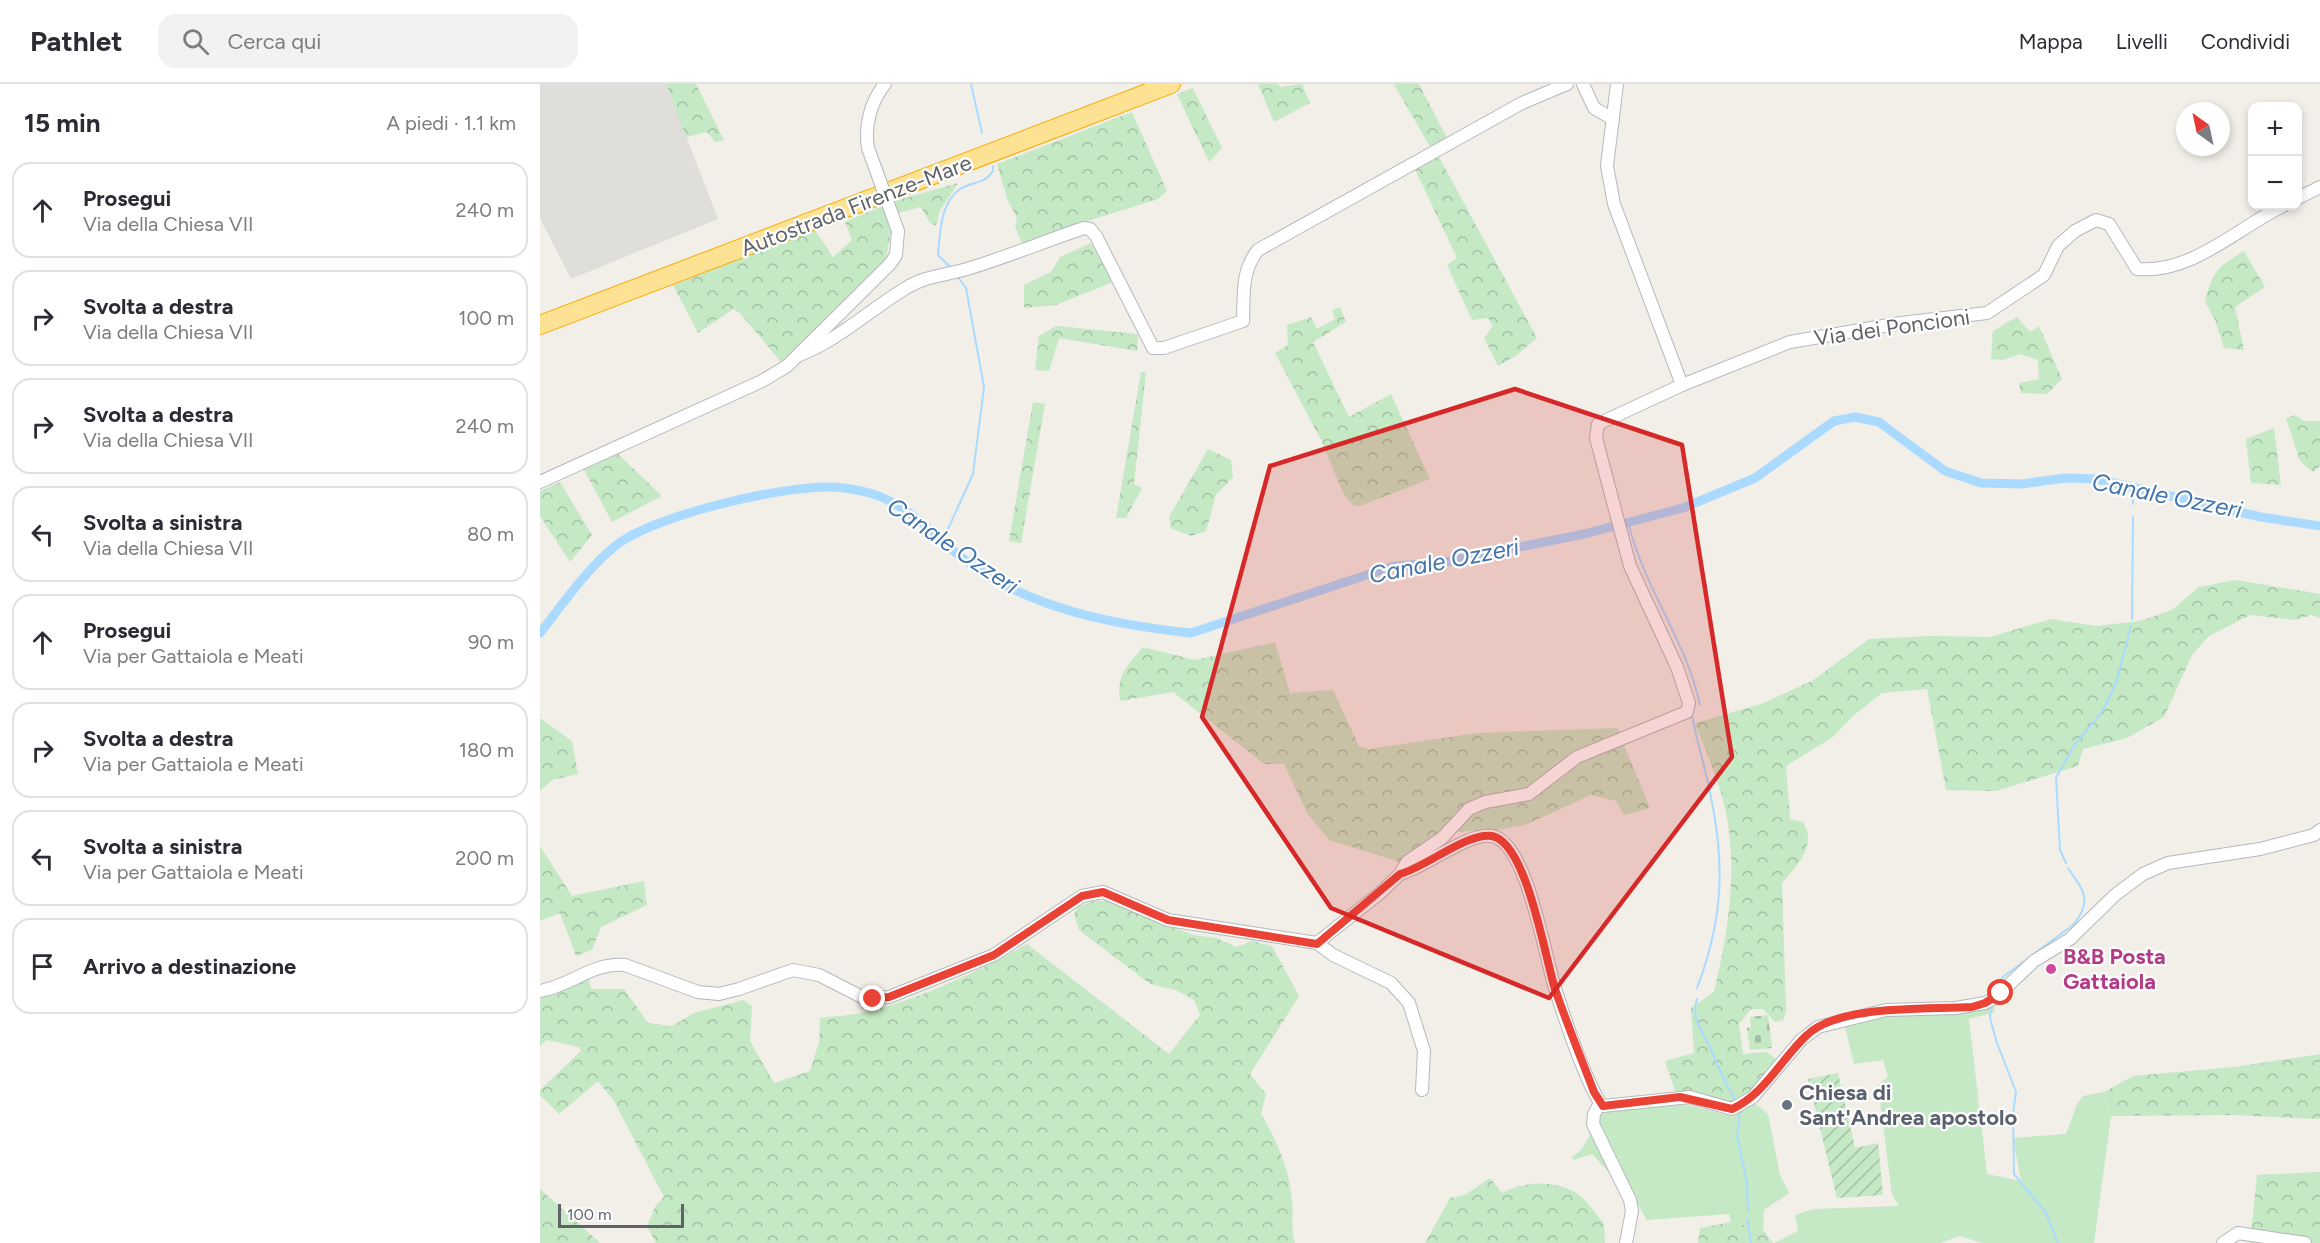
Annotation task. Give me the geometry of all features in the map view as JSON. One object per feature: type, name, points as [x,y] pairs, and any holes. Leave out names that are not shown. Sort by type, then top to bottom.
[{"type":"highway","name":"Autostrada Firenze-Mare","points":[[540,312],[1138,84]]},
{"type":"highway","name":"Autostrada Firenze-Mare","points":[[540,325],[1171,84]]},
{"type":"street","points":[[540,482],[762,381],[797,356],[890,264],[896,255],[898,231],[868,148],[866,136],[874,98],[885,84]]},
{"type":"street","points":[[797,356],[816,349],[867,317],[906,288],[925,279],[969,269],[1084,228],[1090,229],[1096,236],[1153,348],[1164,348],[1243,321],[1244,282],[1248,262],[1258,250],[1522,103],[1567,84]]},
{"type":"street","points":[[1582,84],[1594,108],[1613,119]]},
{"type":"street","points":[[1317,944],[1400,874],[1407,862],[1442,838],[1469,809],[1485,802],[1529,794],[1577,757],[1677,718],[1689,710],[1677,667],[1630,566],[1596,438],[1598,424],[1682,385],[1614,204],[1607,166],[1617,84]]},
{"type":"street","points":[[2302,196],[2320,188]]},
{"type":"street","name":"Via dei Poncioni","points":[[1682,385],[1790,342],[1900,323],[1987,313],[2044,275],[2058,246],[2075,231],[2096,220],[2109,224],[2137,269],[2147,270],[2162,268],[2218,247],[2277,210]]},
{"type":"street","points":[[1599,1104],[1603,1106],[1690,1097],[1732,1109],[1753,1097],[1802,1040],[1818,1027],[1886,1010],[1956,1008],[1985,1003],[1995,998],[2034,961],[2070,939],[2115,895],[2144,874],[2168,863],[2260,849],[2318,834]]},
{"type":"street","points":[[1400,874],[1417,869],[1476,837],[1493,836],[1506,843],[1529,890],[1555,988],[1599,1104],[1594,1114],[1593,1124],[1630,1200],[1632,1211],[1626,1243]]},
{"type":"street","points":[[540,991],[595,968],[612,964],[625,965],[698,992],[729,992],[793,970],[819,975],[864,999],[889,997],[994,955],[1082,896],[1094,892],[1123,898],[1168,920],[1317,944],[1333,955],[1391,983],[1409,1003],[1424,1051],[1422,1090]]},
{"type":"street","points":[[2223,1243],[2238,1233],[2305,1243]]},
{"type":"highlighted area","points":[[1515,389],[1682,445],[1732,757],[1549,998],[1331,908],[1202,717],[1270,466]]},
{"type":"shaded area","points":[[540,84],[666,84],[718,219],[571,279],[540,218]]},
{"type":"green space","points":[[666,84],[696,84],[724,140],[715,142],[707,132],[686,137]]},
{"type":"green space","points":[[1258,84],[1278,84],[1280,87],[1302,84],[1310,103],[1274,122]]},
{"type":"green space","points":[[1394,84],[1419,84],[1447,138],[1430,147]]},
{"type":"green space","points":[[1193,88],[1222,148],[1209,162],[1177,94]]},
{"type":"green space","points":[[1132,112],[1167,191],[1158,199],[1081,223],[1023,246],[1015,227],[1017,218],[1008,201],[997,164]]},
{"type":"green space","points":[[1438,155],[1537,338],[1517,355],[1498,366],[1484,338],[1493,326],[1488,318],[1472,320],[1447,265],[1457,258],[1414,167]]},
{"type":"green space","points":[[958,183],[939,212],[936,226],[930,223],[921,207],[898,213],[894,201]]},
{"type":"green space","points":[[882,206],[891,230],[886,260],[781,362],[740,313],[733,309],[698,333],[673,285],[815,230],[833,257],[852,240],[845,222]]},
{"type":"green space","points":[[1091,243],[1113,282],[1056,305],[1024,308],[1024,285],[1051,272],[1060,257]]},
{"type":"green space","points":[[2244,251],[2265,287],[2235,307],[2244,350],[2224,348],[2215,320],[2205,302],[2210,283],[2217,271]]},
{"type":"green space","points":[[1340,307],[1346,322],[1313,342],[1349,417],[1391,394],[1430,479],[1360,506],[1354,506],[1344,495],[1321,440],[1275,353],[1288,345],[1287,325],[1311,317],[1317,329],[1335,319],[1332,310]]},
{"type":"green space","points":[[2017,317],[2030,332],[2039,326],[2062,379],[2047,394],[2021,393],[2019,383],[2039,379],[2038,360],[2020,354],[2003,360],[1991,359],[1993,331]]},
{"type":"green space","points":[[1056,326],[1138,334],[1137,351],[1059,338],[1049,371],[1035,370],[1039,336]]},
{"type":"green space","points":[[1141,372],[1146,372],[1134,484],[1142,488],[1126,518],[1116,518]]},
{"type":"green space","points":[[1033,402],[1045,404],[1021,543],[1009,541]]},
{"type":"green space","points":[[2295,415],[2304,421],[2320,421],[2320,466],[2313,472],[2300,461],[2286,418]]},
{"type":"green space","points":[[2274,428],[2281,485],[2251,483],[2246,439]]},
{"type":"green space","points":[[1208,449],[1231,460],[1233,477],[1216,495],[1206,531],[1191,536],[1171,528],[1169,517]]},
{"type":"green space","points":[[617,453],[662,496],[612,522],[583,468]]},
{"type":"green space","points":[[560,482],[592,535],[570,562],[540,516],[540,491]]},
{"type":"green space","points":[[2236,580],[2320,594],[2320,618],[2312,615],[2294,620],[2250,615],[2209,636],[2192,655],[2164,717],[2127,738],[2083,749],[2078,766],[1996,791],[1946,790],[1927,689],[1882,693],[1854,715],[1833,737],[1786,766],[1790,819],[1803,822],[1808,839],[1807,847],[1799,862],[1782,883],[1786,1011],[1783,1020],[1775,1022],[1763,1009],[1751,1009],[1739,1024],[1743,1054],[1767,1052],[1777,1060],[1758,1084],[1732,1106],[1675,1091],[1665,1061],[1694,1053],[1691,1008],[1714,992],[1724,944],[1730,894],[1730,845],[1727,820],[1722,796],[1695,723],[1761,704],[1812,681],[1869,639],[1930,636],[1990,637],[2051,619],[2096,626],[2140,621],[2172,610],[2199,587]]},
{"type":"green space","points":[[1275,642],[1290,693],[1333,690],[1359,746],[1369,749],[1477,733],[1617,728],[1650,808],[1624,815],[1616,801],[1591,795],[1525,825],[1497,830],[1444,832],[1400,862],[1329,840],[1307,813],[1284,764],[1264,764],[1173,692],[1120,701],[1120,684],[1124,671],[1143,647],[1195,660]]},
{"type":"green space","points":[[540,718],[572,741],[578,774],[552,780],[540,791]]},
{"type":"green space","points":[[540,846],[572,896],[644,881],[647,905],[601,927],[592,950],[576,956],[560,913],[540,921]]},
{"type":"green space","points":[[1093,901],[1116,901],[1149,919],[1194,935],[1216,938],[1236,947],[1253,941],[1272,946],[1299,996],[1250,1074],[1266,1094],[1261,1114],[1277,1145],[1289,1178],[1295,1243],[656,1243],[647,1226],[656,1205],[664,1197],[614,1101],[598,1081],[559,1114],[540,1095],[540,1090],[581,1051],[579,1047],[547,1040],[540,1046],[540,999],[588,975],[591,989],[624,989],[648,1023],[672,1026],[694,1013],[743,1000],[752,1006],[750,1041],[774,1083],[810,1071],[819,1042],[820,1018],[861,1013],[903,1001],[968,975],[1027,944],[1169,1054],[1200,1015],[1194,1000],[1176,990],[1150,984],[1079,930],[1074,914],[1078,907]]},
{"type":"green space","points":[[1991,995],[1995,1012],[1969,1019],[1987,1174],[2021,1181],[2013,1138],[2066,1134],[2077,1104],[2083,1096],[2104,1092],[2111,1116],[2094,1243],[1982,1243],[1960,1236],[1940,1243],[1774,1243],[1798,1231],[1795,1215],[1814,1209],[1899,1206],[1892,1195],[1878,1085],[1888,1077],[1883,1060],[1854,1064],[1842,1014]]},
{"type":"green space","points":[[1768,1015],[1772,1048],[1750,1050],[1747,1028],[1751,1027],[1750,1017]]},
{"type":"green space","points":[[2320,1054],[2320,1119],[2231,1115],[2111,1116],[2104,1092],[2133,1076],[2234,1067]]},
{"type":"green space","points":[[1838,1073],[1855,1148],[1878,1143],[1883,1195],[1837,1198],[1808,1079]]},
{"type":"green space","points":[[1753,1102],[1768,1114],[1780,1175],[1789,1193],[1764,1210],[1763,1230],[1731,1222],[1729,1214],[1647,1220],[1637,1203],[1592,1154],[1574,1160],[1571,1158],[1582,1149],[1602,1112],[1682,1103],[1733,1117]]},
{"type":"green space","points":[[2320,1172],[2320,1243],[2250,1243],[2257,1175]]},
{"type":"green space","points":[[1490,1178],[1502,1193],[1529,1184],[1557,1185],[1575,1192],[1587,1202],[1604,1224],[1605,1243],[1425,1243],[1450,1198],[1465,1195]]},
{"type":"green space","points":[[540,1189],[600,1243],[540,1243]]},
{"type":"green space","points":[[1731,1222],[1763,1230],[1773,1243],[1698,1243],[1700,1228]]},
{"type":"waterway","points":[[971,84],[982,133]]},
{"type":"waterway","points":[[949,266],[938,255],[942,219],[948,202],[960,189],[990,175],[993,166]]},
{"type":"waterway","points":[[943,540],[973,474],[984,387],[966,288],[957,276]]},
{"type":"waterway","name":"Canale Ozzeri","points":[[540,633],[593,566],[614,547],[632,535],[685,514],[749,497],[830,487],[850,489],[885,498],[911,514],[969,563],[994,579],[1047,603],[1104,619],[1191,633],[1394,566],[1446,562],[1584,534],[1683,508],[1755,478],[1834,421],[1855,417],[1879,422],[1945,471],[1981,483],[2022,484],[2065,478],[2097,479],[2261,517],[2320,526]]},
{"type":"waterway","points":[[2132,486],[2133,504]]},
{"type":"waterway","points":[[2132,619],[2133,517]]},
{"type":"waterway","points":[[1628,522],[1644,570],[1686,659],[1700,705]]},
{"type":"waterway","points":[[2066,863],[2060,850],[2056,778],[2075,744],[2102,712],[2116,683],[2131,626]]},
{"type":"waterway","points":[[1692,715],[1714,810],[1719,862],[1717,911],[1713,936],[1697,988]]},
{"type":"waterway","points":[[1993,992],[2003,977],[2073,925],[2079,917],[2083,909],[2084,896],[2068,868]]},
{"type":"waterway","points":[[1697,999],[1695,1014],[1699,1027],[1735,1100]]},
{"type":"waterway","points":[[1991,1009],[1990,1018],[1997,1043],[2016,1092],[2013,1114],[2014,1174],[2046,1213],[2058,1243]]},
{"type":"waterway","points":[[1740,1111],[1737,1136],[1747,1183],[1748,1211]]},
{"type":"waterway","points":[[1747,1219],[1751,1243]]},
{"type":"place","name":"B&B Posta Gattaiola","points":[[2051,969]]},
{"type":"place","name":"Chiesa di Sant'Andrea apostolo","points":[[1787,1105]]},
{"type":"route","points":[[873,999],[889,997],[911,989],[994,955],[1082,896],[1094,892],[1103,892],[1123,898],[1168,920],[1317,944],[1400,874],[1417,869],[1476,837],[1493,836],[1506,843],[1529,890],[1555,988],[1594,1092],[1599,1104],[1603,1106],[1690,1097],[1732,1109],[1753,1097],[1802,1040],[1818,1027],[1833,1021],[1886,1010],[1972,1007],[1985,1003],[2001,993]]}]
